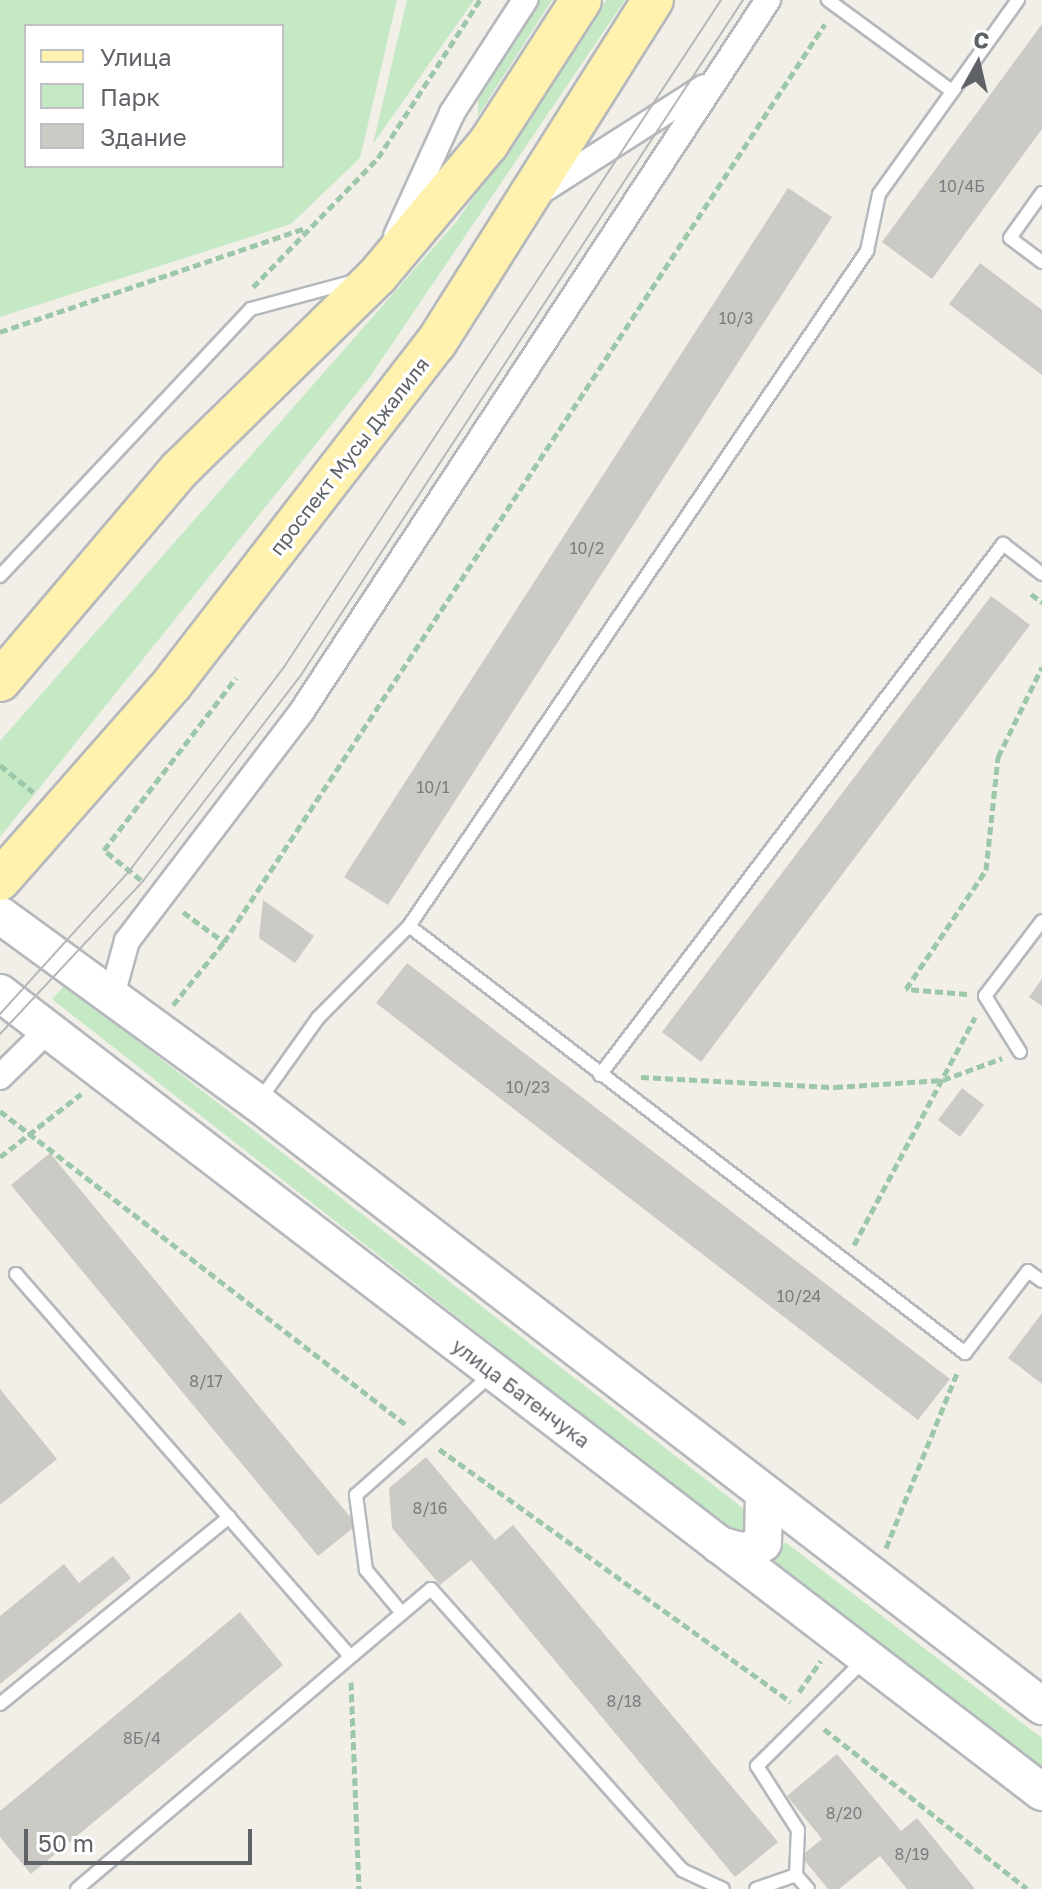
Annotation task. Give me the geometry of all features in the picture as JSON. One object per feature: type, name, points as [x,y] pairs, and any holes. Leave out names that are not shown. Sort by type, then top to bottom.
[{"type":"main road","points":[[0,681],[180,469],[378,275],[488,144],[581,0]]},
{"type":"main road","name":"проспект Мусы Джалиля","points":[[0,880],[172,684],[436,343],[653,0]]},
{"type":"main road","points":[[0,915],[258,1103],[764,1497],[1042,1706]]},
{"type":"main road","name":"улица Батенчука","points":[[0,993],[1042,1792]]},
{"type":"main road","points":[[719,1545],[745,1552],[763,1543],[764,1497]]},
{"type":"street","points":[[378,275],[452,113],[525,0]]},
{"type":"street","points":[[112,995],[127,941],[302,711],[768,0]]},
{"type":"street","points":[[524,202],[721,75]]},
{"type":"street","points":[[0,1077],[48,1030]]},
{"type":"lane","points":[[258,1103],[318,1018],[409,926],[867,251],[879,194],[1018,0]]},
{"type":"lane","points":[[833,3],[952,91]]},
{"type":"lane","points":[[1042,193],[1010,238],[1042,262]]},
{"type":"lane","points":[[0,576],[251,309],[378,275]]},
{"type":"lane","points":[[600,1075],[1003,544],[1042,574]]},
{"type":"lane","points":[[1020,1052],[985,996],[1042,921]]},
{"type":"lane","points":[[409,926],[965,1353],[1028,1271],[1042,1281]]},
{"type":"lane","points":[[16,1274],[350,1656]]},
{"type":"lane","points":[[401,1612],[366,1570],[356,1495],[494,1373]]},
{"type":"lane","points":[[0,1704],[229,1517]]},
{"type":"lane","points":[[77,1889],[431,1589],[682,1870],[723,1889]]},
{"type":"lane","points":[[808,1889],[796,1875],[798,1830],[757,1766],[805,1714],[866,1658]]},
{"type":"lane","points":[[756,1889],[796,1875]]},
{"type":"path","points":[[172,1007],[224,942],[833,3]]},
{"type":"path","points":[[0,332],[308,228]]},
{"type":"path","points":[[845,1262],[985,996],[906,989],[986,870],[998,757],[1042,667]]},
{"type":"path","points":[[148,886],[104,850],[236,678]]},
{"type":"path","points":[[0,765],[36,795]]},
{"type":"path","points":[[178,909],[224,942]]},
{"type":"path","points":[[600,1075],[835,1087],[943,1080],[1020,1052]]},
{"type":"path","points":[[0,1157],[27,1133],[84,1092]]},
{"type":"path","points":[[0,1111],[422,1436],[792,1702],[1027,1889]]},
{"type":"path","points":[[873,1577],[918,1482],[965,1353]]},
{"type":"path","points":[[792,1702],[838,1636]]},
{"type":"path","points":[[350,1656],[359,1889]]},
{"type":"green space","points":[[0,0],[397,0],[360,158],[291,224],[0,317]]},
{"type":"green space","points":[[407,0],[474,0],[373,144]]},
{"type":"green space","points":[[539,0],[552,0],[478,116],[478,95]]},
{"type":"green space","points":[[606,0],[625,0],[369,378],[0,837],[0,741],[457,221]]},
{"type":"green space","points":[[65,985],[748,1512],[747,1528],[734,1534],[52,999]]},
{"type":"green space","points":[[785,1542],[1042,1738],[1042,1769],[767,1561]]},
{"type":"building","points":[[1042,24],[1042,129],[932,279],[882,242]]},
{"type":"building","points":[[788,188],[832,217],[388,905],[344,877]]},
{"type":"building","points":[[980,263],[1042,310],[1042,375],[949,304]]},
{"type":"building","points":[[991,596],[1030,625],[701,1062],[662,1032]]},
{"type":"building","points":[[263,900],[314,936],[295,963],[259,938]]},
{"type":"building","points":[[407,963],[950,1379],[918,1420],[376,1003]]},
{"type":"building","points":[[1042,979],[1042,1006],[1029,997]]},
{"type":"building","points":[[962,1088],[984,1105],[960,1137],[938,1120]]},
{"type":"building","points":[[50,1153],[357,1525],[318,1556],[11,1185]]},
{"type":"building","points":[[1042,1313],[1042,1384],[1008,1358]]},
{"type":"building","points":[[0,1389],[57,1459],[0,1505]]},
{"type":"building","points":[[426,1457],[495,1540],[513,1525],[778,1842],[735,1877],[471,1560],[440,1585],[392,1528],[389,1488]]},
{"type":"building","points":[[113,1556],[131,1578],[0,1684],[0,1616],[64,1564],[79,1583]]},
{"type":"building","points":[[240,1612],[283,1665],[31,1874],[0,1837],[0,1811]]},
{"type":"building","points":[[837,1754],[901,1831],[917,1818],[975,1889],[907,1889],[880,1856],[839,1889],[828,1889],[801,1856],[822,1839],[787,1796]]},
{"type":"tram line","points":[[0,1014],[130,870],[284,667],[721,0]]},
{"type":"tram line","points":[[0,1034],[143,881],[299,678],[743,0]]}]
